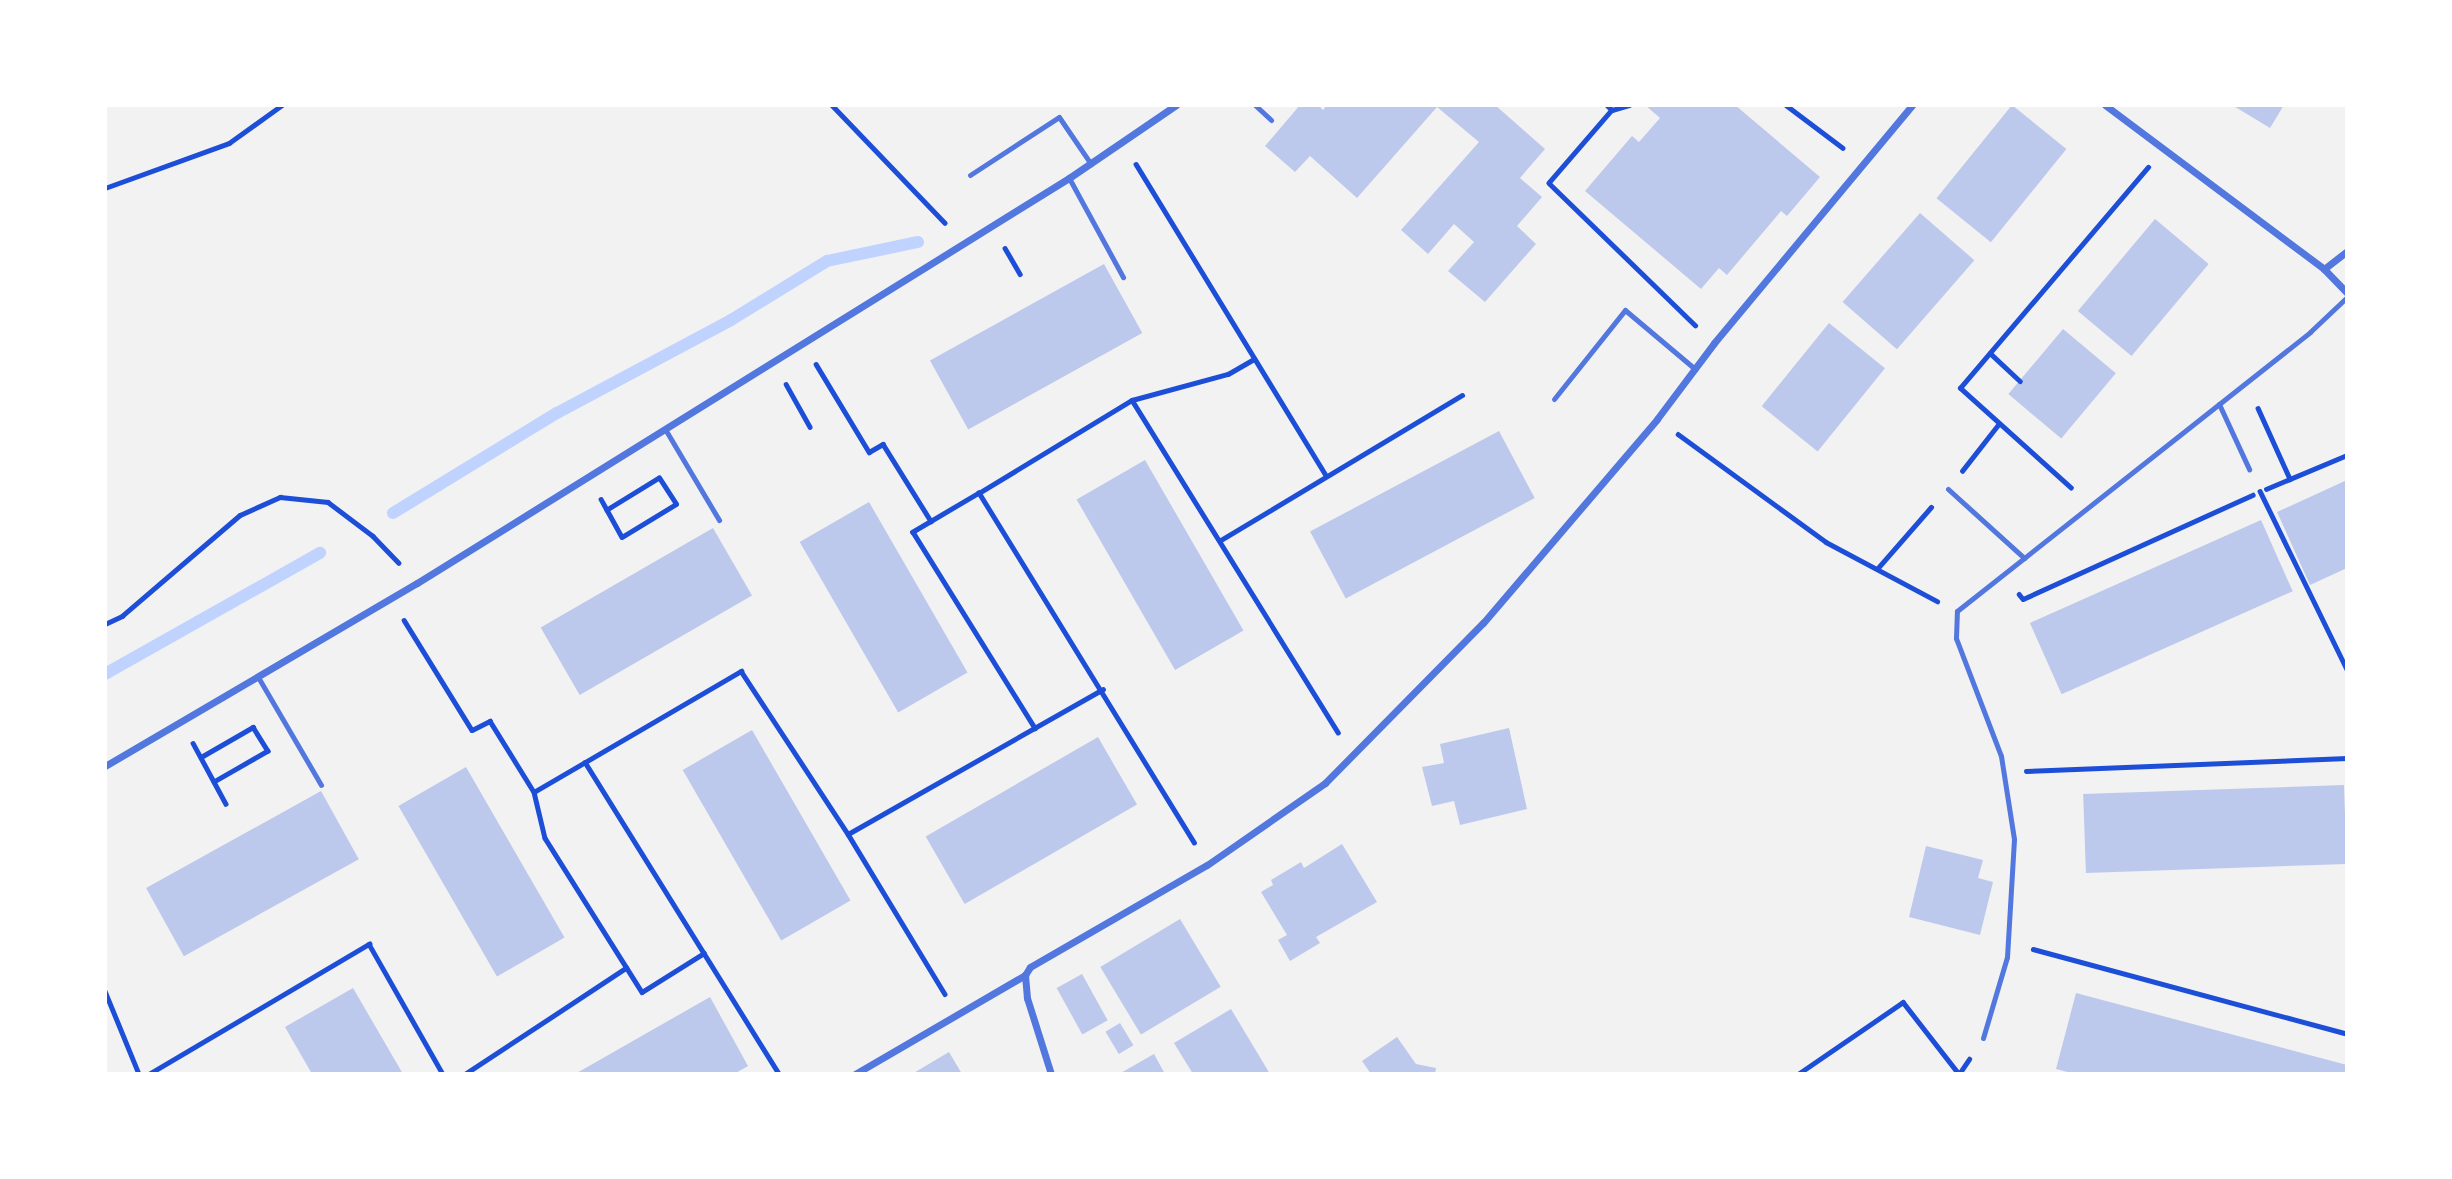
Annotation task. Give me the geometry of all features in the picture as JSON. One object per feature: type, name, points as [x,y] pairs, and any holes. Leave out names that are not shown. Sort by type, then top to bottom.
[{"type":"street","points":[[105,766],[418,583],[1069,178],[1176,105]]},
{"type":"street","points":[[855,1074],[1025,975],[1037,960],[1207,864],[1325,783],[1483,623],[1657,419],[1714,343],[1912,105]]},
{"type":"street","points":[[2105,105],[2324,269],[2347,295]]},
{"type":"street","points":[[2324,269],[2347,251]]},
{"type":"street","points":[[1025,975],[1027,998],[1051,1074]]},
{"type":"lane","points":[[1255,105],[1271,120]]},
{"type":"lane","points":[[970,175],[1059,117],[1091,164]]},
{"type":"lane","points":[[1069,178],[1123,277]]},
{"type":"lane","points":[[1983,1038],[2008,943],[2014,839],[2003,772],[1956,638],[1957,611],[2219,404],[2347,295]]},
{"type":"lane","points":[[1554,399],[1625,310],[1695,369]]},
{"type":"lane","points":[[2219,404],[2249,469]]},
{"type":"lane","points":[[665,429],[719,520]]},
{"type":"lane","points":[[1948,489],[2024,558]]},
{"type":"lane","points":[[258,677],[321,785]]},
{"type":"path","points":[[105,188],[229,143],[282,105]]},
{"type":"path","points":[[832,105],[964,243]]},
{"type":"path","points":[[1606,105],[1612,110]]},
{"type":"path","points":[[1629,105],[1612,110],[1549,183],[1714,343]]},
{"type":"path","points":[[1786,105],[1863,163]]},
{"type":"path","points":[[2091,505],[1960,388],[2163,149]]},
{"type":"path","points":[[1136,164],[1326,475]]},
{"type":"path","points":[[803,344],[870,452],[883,444],[931,522]]},
{"type":"path","points":[[1990,353],[2020,381]]},
{"type":"path","points":[[1035,727],[914,532],[1132,400],[1228,374],[1254,359]]},
{"type":"path","points":[[785,383],[810,427]]},
{"type":"path","points":[[1221,540],[1462,395]]},
{"type":"path","points":[[1132,400],[1341,738],[1356,753]]},
{"type":"path","points":[[2258,408],[2290,479]]},
{"type":"path","points":[[1657,419],[1826,542],[1957,611]]},
{"type":"path","points":[[2003,575],[2023,599],[2260,491],[2347,455]]},
{"type":"path","points":[[607,509],[659,478],[676,504],[622,537],[610,515]]},
{"type":"path","points":[[2260,491],[2347,669]]},
{"type":"path","points":[[979,493],[1103,689],[1207,864]]},
{"type":"path","points":[[105,624],[149,594],[240,515],[281,497],[328,502],[373,536],[418,583]]},
{"type":"path","points":[[1877,569],[1902,538]]},
{"type":"path","points":[[391,598],[472,730],[490,721],[534,792],[545,838],[642,992],[704,953]]},
{"type":"path","points":[[534,792],[741,671],[848,834],[957,1013]]},
{"type":"path","points":[[848,834],[1103,689]]},
{"type":"path","points":[[201,757],[253,727],[268,751],[214,782]]},
{"type":"path","points":[[2003,772],[2347,758]]},
{"type":"path","points":[[585,762],[779,1074]]},
{"type":"path","points":[[204,763],[226,804]]},
{"type":"path","points":[[2008,943],[2347,1034]]},
{"type":"path","points":[[149,1074],[369,944],[443,1074]]},
{"type":"path","points":[[465,1074],[626,968]]},
{"type":"path","points":[[105,1005],[106,993]]},
{"type":"path","points":[[106,993],[139,1074]]},
{"type":"path","points":[[1798,1074],[1903,1002],[1959,1074]]},
{"type":"building","points":[[1300,105],[1318,105],[1323,110],[1327,105],[1495,105],[1545,149],[1520,178],[1542,197],[1517,226],[1536,244],[1485,302],[1448,271],[1474,242],[1454,224],[1428,254],[1401,230],[1479,142],[1437,107],[1357,198],[1310,156],[1295,172],[1265,146]]},
{"type":"building","points":[[1645,105],[1735,105],[1820,177],[1787,216],[1781,211],[1727,275],[1719,268],[1701,289],[1585,191],[1632,136],[1639,142],[1660,118]]},
{"type":"building","points":[[2012,105],[2066,149],[1991,242],[1936,198]]},
{"type":"building","points":[[2232,105],[2284,105],[2270,128]]},
{"type":"building","points":[[1920,213],[1974,260],[1897,349],[1843,302]]},
{"type":"building","points":[[2155,219],[2209,264],[2131,356],[2078,311]]},
{"type":"building","points":[[1104,264],[1142,333],[968,430],[930,360]]},
{"type":"building","points":[[1829,323],[1885,368],[1818,451],[1762,406]]},
{"type":"building","points":[[2063,329],[2116,373],[2061,438],[2008,394]]},
{"type":"building","points":[[1499,431],[1535,498],[1346,599],[1310,531]]},
{"type":"building","points":[[1145,460],[1244,631],[1175,670],[1077,500]]},
{"type":"building","points":[[2347,480],[2347,568],[2310,585],[2277,512]]},
{"type":"building","points":[[869,502],[968,673],[898,713],[800,542]]},
{"type":"building","points":[[2261,520],[2293,591],[2062,694],[2030,623]]},
{"type":"building","points":[[713,528],[752,596],[580,695],[541,628]]},
{"type":"building","points":[[1509,728],[1527,809],[1460,825],[1454,801],[1432,806],[1422,767],[1444,763],[1440,744]]},
{"type":"building","points":[[752,730],[850,901],[781,941],[683,770]]},
{"type":"building","points":[[1098,737],[1137,805],[965,904],[926,836]]},
{"type":"building","points":[[466,767],[564,938],[497,977],[398,806]]},
{"type":"building","points":[[2344,785],[2347,864],[2086,873],[2083,794]]},
{"type":"building","points":[[321,791],[359,859],[184,956],[146,888]]},
{"type":"building","points":[[1342,844],[1377,902],[1316,937],[1320,943],[1290,961],[1278,940],[1287,935],[1261,892],[1273,885],[1271,880],[1301,862],[1304,868]]},
{"type":"building","points":[[1926,846],[1983,860],[1978,878],[1993,882],[1980,935],[1909,917]]},
{"type":"building","points":[[1180,919],[1221,987],[1141,1035],[1100,967]]},
{"type":"building","points":[[1082,974],[1108,1020],[1082,1034],[1057,988]]},
{"type":"building","points":[[353,988],[403,1074],[312,1074],[285,1027]]},
{"type":"building","points":[[2076,993],[2347,1065],[2347,1074],[2075,1074],[2056,1069]]},
{"type":"building","points":[[710,997],[748,1066],[734,1074],[575,1074]]},
{"type":"building","points":[[1231,1009],[1270,1074],[1193,1074],[1174,1043]]},
{"type":"building","points":[[1120,1023],[1133,1045],[1119,1054],[1105,1032]]},
{"type":"building","points":[[1397,1037],[1416,1064],[1436,1068],[1435,1074],[1371,1074],[1362,1061]]},
{"type":"building","points":[[949,1052],[962,1074],[912,1074]]},
{"type":"building","points":[[1154,1054],[1165,1074],[1119,1074]]},
{"type":"waterway","points":[[393,513],[557,413],[731,320],[827,261],[918,242]]},
{"type":"waterway","points":[[105,674],[320,553]]}]
